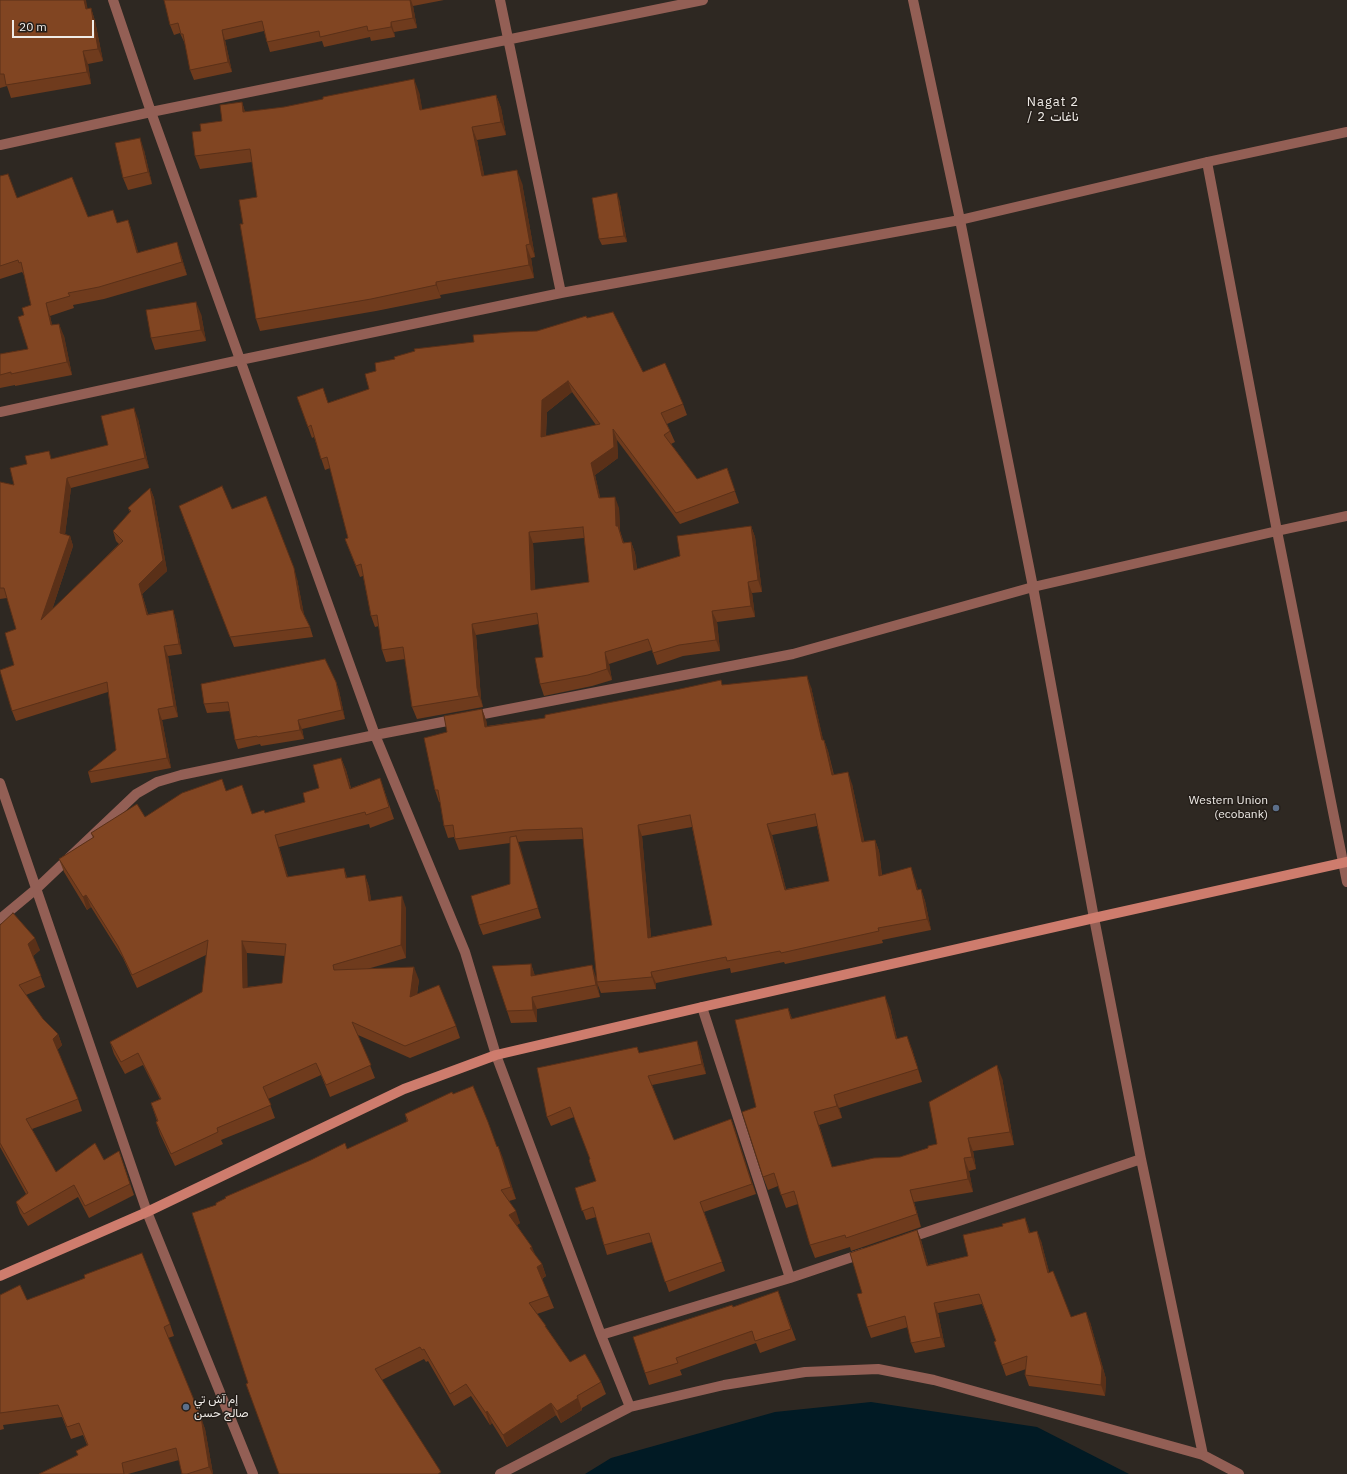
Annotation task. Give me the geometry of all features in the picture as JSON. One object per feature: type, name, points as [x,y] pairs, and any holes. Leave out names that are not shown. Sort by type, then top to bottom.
[{"type":"street","points":[[113,0],[151,112],[375,735],[465,952],[496,1055],[601,1335],[630,1407]]},
{"type":"street","points":[[500,0],[561,293]]},
{"type":"street","points":[[0,145],[151,112],[703,0]]},
{"type":"street","points":[[913,0],[960,220],[1033,587],[1140,1159],[1203,1455]]},
{"type":"street","points":[[0,412],[561,293],[960,220],[1207,162],[1347,132]]},
{"type":"street","points":[[1207,162],[1277,531],[1345,863],[1347,882]]},
{"type":"street","points":[[0,920],[36,889],[136,794],[157,782],[181,775],[375,735],[793,654],[1033,587],[1347,516]]},
{"type":"street","points":[[0,783],[147,1212],[253,1474]]},
{"type":"street","points":[[0,1276],[147,1212],[404,1089],[496,1055],[1094,918],[1345,863]]},
{"type":"street","points":[[702,1007],[790,1278]]},
{"type":"street","points":[[894,1243],[1140,1159]]},
{"type":"street","points":[[601,1335],[790,1278],[872,1250]]},
{"type":"street","points":[[500,1474],[630,1407],[724,1385],[805,1372],[878,1369],[934,1380],[1203,1455],[1239,1474]]},
{"type":"water","points":[[871,1402],[1037,1427],[1129,1474],[585,1474],[611,1458],[775,1412]]},
{"type":"building","points":[[0,0],[84,0],[86,9],[91,8],[98,49],[83,51],[87,72],[6,85],[4,74],[0,74]]},
{"type":"building","points":[[164,0],[410,0],[413,18],[391,22],[391,27],[368,31],[367,26],[320,37],[319,31],[267,42],[262,21],[222,30],[228,62],[190,70],[183,34],[181,34],[178,23],[170,25]]},
{"type":"building","points":[[414,79],[420,110],[496,95],[501,122],[472,127],[482,176],[517,170],[530,244],[526,245],[529,265],[436,282],[436,285],[371,299],[256,319],[240,224],[243,224],[239,200],[257,197],[250,149],[195,156],[192,132],[201,131],[200,124],[222,121],[220,105],[242,102],[243,112],[284,107],[323,99],[323,97]]},
{"type":"building","points":[[140,138],[148,172],[123,178],[115,143]]},
{"type":"building","points":[[8,174],[17,198],[72,177],[88,217],[113,210],[117,223],[128,220],[137,253],[177,242],[182,262],[99,287],[68,293],[70,296],[46,303],[51,325],[59,324],[67,362],[0,375],[0,354],[28,349],[18,317],[24,315],[22,308],[31,305],[21,262],[19,263],[18,260],[0,266],[0,176]]},
{"type":"building","points":[[617,193],[624,236],[599,239],[592,198]]},
{"type":"building","points":[[196,302],[201,330],[151,338],[146,310]]},
{"type":"building","points":[[613,312],[643,372],[665,363],[683,404],[661,413],[670,431],[664,435],[697,479],[727,468],[735,491],[676,513],[613,429],[614,447],[591,463],[599,498],[615,497],[616,526],[618,526],[623,543],[631,542],[634,570],[680,556],[677,536],[751,526],[758,580],[748,582],[751,606],[712,611],[716,640],[679,645],[653,653],[648,639],[605,652],[607,669],[588,675],[540,684],[535,658],[543,657],[537,613],[472,624],[477,688],[479,696],[412,707],[403,647],[382,650],[377,615],[371,616],[361,564],[356,566],[345,539],[348,538],[327,457],[321,459],[311,425],[308,427],[297,397],[323,388],[328,403],[369,389],[365,374],[376,371],[375,363],[395,359],[394,357],[415,351],[414,349],[474,342],[473,335],[537,331],[586,316],[587,318]],"holes":[[[568,381],[600,424],[541,437],[542,400]],[[583,527],[589,582],[531,590],[529,532]]]},
{"type":"building","points":[[134,408],[145,458],[67,478],[60,533],[70,536],[41,620],[123,541],[113,531],[131,511],[128,508],[150,488],[163,560],[139,584],[147,615],[173,610],[179,644],[164,646],[174,706],[158,709],[167,758],[88,772],[116,750],[107,682],[12,711],[0,671],[14,665],[5,633],[16,629],[4,588],[0,588],[0,482],[14,485],[10,468],[27,464],[25,456],[49,451],[51,459],[108,445],[101,416]]},
{"type":"building","points":[[222,486],[232,509],[266,496],[294,568],[301,609],[310,627],[230,637],[179,506]]},
{"type":"building","points":[[325,659],[336,682],[342,710],[298,720],[300,730],[235,740],[228,702],[204,704],[201,684]]},
{"type":"building","points":[[807,676],[832,775],[848,772],[862,842],[875,840],[879,876],[911,867],[917,890],[921,889],[927,919],[878,928],[879,931],[781,953],[780,951],[727,961],[726,957],[651,972],[652,977],[597,982],[582,828],[523,830],[455,839],[453,825],[444,826],[438,790],[435,790],[424,738],[447,732],[444,716],[482,709],[485,727],[545,718],[545,715],[721,680],[722,685]],"holes":[[[815,814],[829,881],[785,890],[767,824]],[[690,815],[712,925],[648,938],[638,825]]]},
{"type":"building","points":[[341,758],[350,789],[380,778],[389,807],[366,815],[365,812],[275,835],[287,877],[344,868],[346,878],[365,875],[369,901],[402,896],[401,945],[333,965],[334,970],[414,967],[410,997],[439,985],[456,1026],[405,1046],[352,1022],[371,1065],[326,1085],[316,1063],[263,1087],[271,1105],[217,1128],[218,1132],[171,1154],[156,1122],[158,1121],[151,1103],[161,1099],[138,1053],[121,1062],[110,1042],[202,992],[208,940],[132,975],[118,946],[86,895],[83,897],[59,859],[94,837],[91,833],[137,804],[145,817],[182,793],[222,779],[226,791],[242,785],[252,814],[264,810],[265,813],[305,802],[303,793],[319,788],[313,765]],"holes":[[[242,941],[286,944],[282,983],[243,988]]]},
{"type":"building","points":[[516,836],[538,908],[479,925],[471,896],[510,884],[510,837]]},
{"type":"building","points":[[13,913],[35,938],[28,944],[41,976],[19,985],[43,1019],[58,1034],[53,1039],[78,1099],[26,1119],[56,1172],[95,1143],[104,1160],[119,1151],[130,1184],[85,1206],[74,1185],[24,1214],[16,1202],[28,1193],[0,1143],[0,925]]},
{"type":"building","points":[[531,964],[531,976],[592,965],[596,985],[532,997],[533,1010],[507,1011],[492,966]]},
{"type":"building","points":[[885,996],[896,1039],[907,1036],[918,1069],[834,1095],[837,1106],[814,1112],[832,1167],[874,1158],[900,1157],[937,1144],[929,1102],[997,1065],[1010,1132],[968,1138],[972,1157],[964,1158],[968,1179],[910,1190],[917,1214],[846,1238],[845,1235],[810,1245],[794,1191],[781,1195],[774,1173],[763,1177],[742,1112],[756,1107],[735,1020],[788,1008],[791,1019]]},
{"type":"building","points":[[697,1041],[702,1064],[648,1076],[674,1140],[731,1119],[752,1184],[700,1202],[722,1262],[665,1282],[649,1233],[604,1245],[593,1207],[582,1211],[575,1188],[596,1181],[589,1160],[590,1159],[570,1107],[547,1117],[537,1068],[637,1047],[639,1053]]},
{"type":"building","points":[[473,1086],[497,1147],[498,1146],[511,1187],[501,1190],[516,1211],[509,1215],[532,1247],[530,1248],[542,1264],[537,1267],[549,1296],[529,1303],[570,1362],[585,1354],[601,1382],[577,1396],[578,1398],[557,1411],[551,1403],[503,1435],[466,1384],[450,1394],[424,1349],[422,1350],[420,1347],[375,1369],[441,1472],[438,1474],[279,1474],[246,1384],[248,1383],[192,1213],[216,1205],[216,1203],[226,1198],[225,1197],[311,1160],[345,1143],[347,1149],[408,1121],[405,1114],[452,1092],[453,1094]]},
{"type":"building","points":[[1025,1218],[1029,1233],[1037,1231],[1048,1273],[1053,1271],[1071,1317],[1086,1312],[1102,1368],[1101,1385],[1025,1375],[1027,1356],[1002,1365],[994,1342],[996,1341],[979,1294],[934,1303],[941,1337],[911,1343],[905,1316],[867,1327],[857,1294],[862,1293],[850,1253],[917,1230],[927,1266],[968,1256],[963,1235],[1003,1226],[1002,1224]]},
{"type":"building","points":[[142,1253],[170,1324],[164,1327],[201,1417],[209,1467],[187,1474],[182,1474],[176,1448],[122,1463],[124,1474],[39,1474],[78,1455],[76,1451],[88,1445],[79,1423],[67,1427],[58,1405],[0,1413],[0,1295],[20,1285],[27,1300],[85,1278],[84,1275]]},
{"type":"building","points":[[778,1291],[791,1329],[755,1341],[752,1331],[676,1358],[678,1363],[645,1373],[633,1337],[732,1305],[733,1307]]},
{"type":"place","name":"Western Union (ecobank)","points":[[1276,808]]},
{"type":"place","name":"إم آش تي صالح حسن","points":[[186,1407]]},
{"type":"district","name":"Nagat 2 / ناغات 2","points":[[1053,110]]}]
